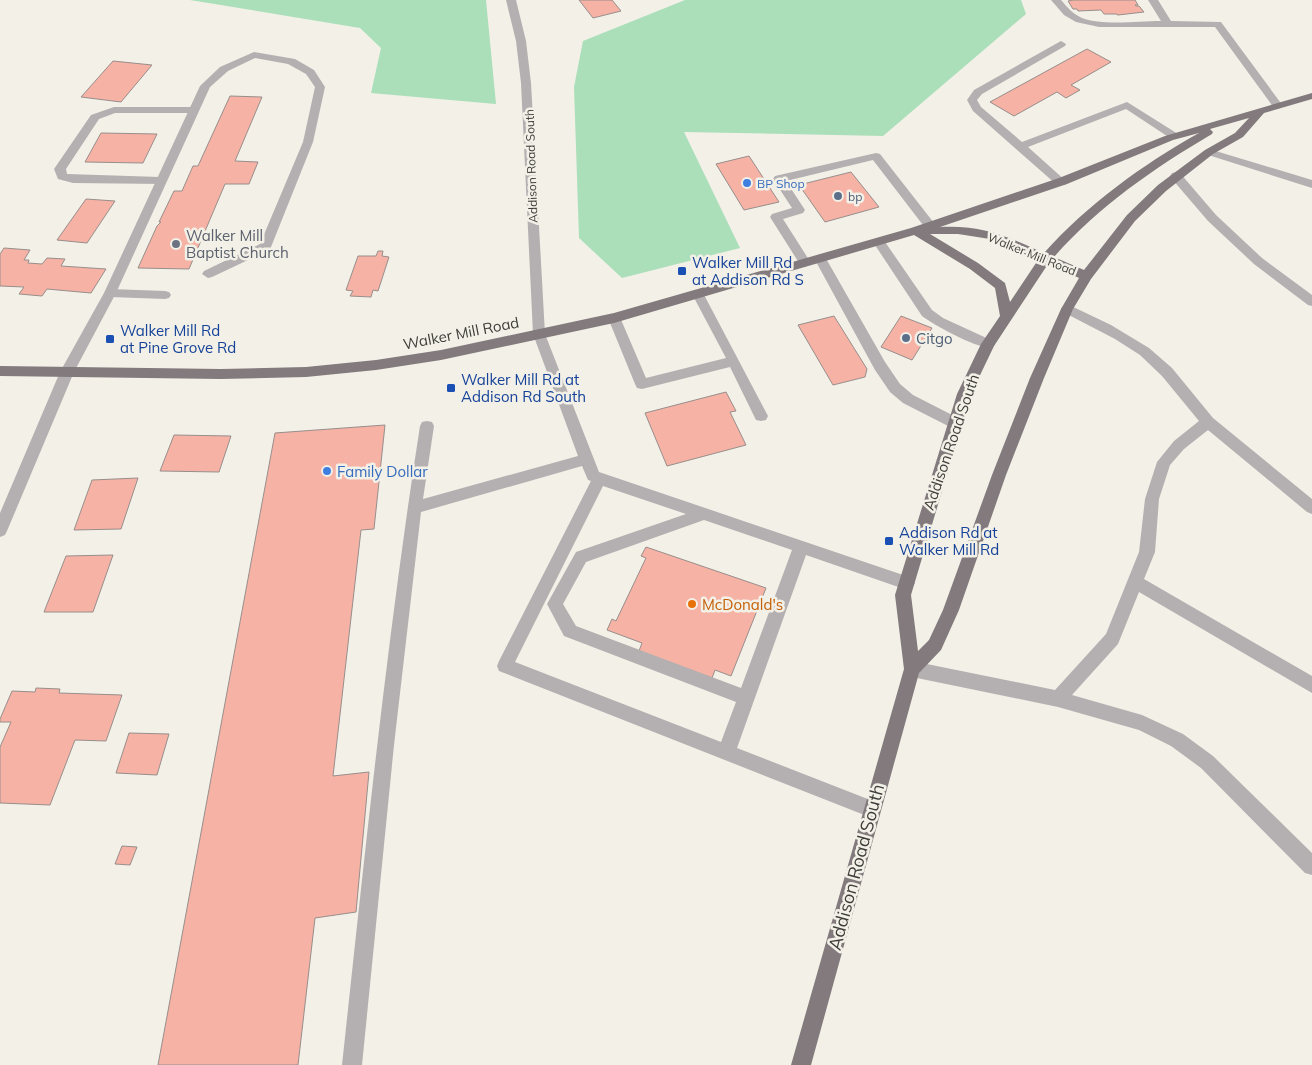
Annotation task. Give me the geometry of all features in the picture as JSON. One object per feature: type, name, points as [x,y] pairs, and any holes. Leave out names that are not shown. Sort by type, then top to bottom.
[{"type":"main road","name":"Walker Mill Road","points":[[0,371],[221,374],[306,372],[376,365],[442,355],[614,318],[879,242],[1061,182],[1174,136],[1312,96]]},
{"type":"main road","name":"Walker Mill Road","points":[[915,231],[958,230],[992,235],[1086,276],[1131,218],[1176,176],[1209,152],[1238,135],[1260,112]]},
{"type":"main road","name":"Addison Road South","points":[[801,1065],[912,669],[903,595],[964,394],[988,344],[1006,316],[1046,258],[1071,230],[1101,204],[1166,156],[1233,118]]},
{"type":"main road","points":[[915,231],[974,266],[1001,286],[1006,316]]},
{"type":"main road","name":"Addison Road South","points":[[912,669],[935,645],[947,619],[999,475],[1066,310],[1086,276]]},
{"type":"street","name":"Addison Road South","points":[[511,0],[523,55],[528,102],[539,334],[593,476],[600,478]]},
{"type":"street","points":[[1056,0],[1067,13],[1079,20],[1100,24],[1218,24],[1278,106]]},
{"type":"street","points":[[1153,0],[1168,24]]},
{"type":"street","points":[[1061,44],[978,92],[972,100],[977,109],[1061,182]]},
{"type":"street","points":[[0,531],[67,372],[110,293],[205,86],[224,69],[254,54],[291,60],[310,72],[320,87],[308,142],[265,247],[208,274]]},
{"type":"street","points":[[1021,146],[1127,105],[1174,136]]},
{"type":"street","points":[[160,181],[73,179],[62,176],[60,169],[94,117],[114,110],[193,110]]},
{"type":"street","points":[[1209,152],[1312,184]]},
{"type":"street","points":[[805,263],[776,217],[799,210],[779,179],[876,156],[930,226]]},
{"type":"street","points":[[1176,176],[1212,218],[1258,261],[1312,302]]},
{"type":"street","points":[[879,242],[927,313],[938,321],[988,344]]},
{"type":"street","points":[[820,258],[894,388],[908,400],[955,423]]},
{"type":"street","points":[[110,293],[165,294]]},
{"type":"street","points":[[698,294],[761,416]]},
{"type":"street","points":[[1066,310],[1118,334],[1140,349],[1166,371],[1208,422],[1312,508]]},
{"type":"street","points":[[614,318],[642,384],[734,361]]},
{"type":"street","points":[[1058,699],[1112,639],[1147,552],[1152,499],[1164,462],[1180,445],[1208,422]]},
{"type":"street","points":[[352,1065],[385,746],[414,508],[428,426]]},
{"type":"street","points":[[414,508],[587,459]]},
{"type":"street","points":[[872,809],[505,666],[600,478],[906,583]]},
{"type":"street","points":[[704,514],[581,557],[555,604],[570,631],[746,698]]},
{"type":"street","points":[[726,753],[801,547]]},
{"type":"street","points":[[1135,582],[1312,685]]},
{"type":"street","points":[[912,669],[1058,699],[1142,723],[1177,740],[1207,762],[1312,866]]},
{"type":"green space","points":[[190,0],[486,0],[496,104],[371,93],[381,48],[360,28]]},
{"type":"green space","points":[[685,0],[1021,0],[1026,14],[883,136],[684,132],[740,248],[622,278],[579,238],[574,87],[583,41]]},
{"type":"building","points":[[579,0],[612,0],[621,11],[593,18]]},
{"type":"building","points":[[1135,0],[1138,5],[1135,5],[1139,6],[1144,12],[1118,15],[1104,14],[1101,10],[1078,11],[1073,9],[1068,1]]},
{"type":"building","points":[[1087,49],[1111,62],[1071,85],[1080,90],[1066,98],[1057,92],[1014,116],[990,102]]},
{"type":"building","points":[[113,61],[152,65],[121,102],[81,97]]},
{"type":"building","points":[[230,96],[262,97],[235,161],[258,162],[249,184],[225,184],[189,269],[138,268],[174,191],[182,191],[193,166],[198,166]]},
{"type":"building","points":[[101,133],[157,134],[143,163],[85,162]]},
{"type":"building","name":"BP Shop","points":[[749,156],[779,202],[744,210],[716,164]]},
{"type":"building","name":"bp","points":[[851,172],[879,207],[825,222],[799,185]]},
{"type":"building","points":[[86,199],[115,201],[87,243],[57,240]]},
{"type":"building","points":[[4,248],[30,250],[24,260],[29,260],[28,263],[42,264],[47,258],[65,259],[61,266],[106,269],[91,293],[47,289],[42,296],[19,294],[24,287],[0,286],[0,254]]},
{"type":"building","points":[[378,251],[383,251],[382,256],[389,257],[378,291],[373,290],[371,297],[350,296],[353,291],[346,290],[358,256],[376,256]]},
{"type":"building","points":[[834,316],[867,369],[865,377],[833,385],[798,325]]},
{"type":"building","name":"Citgo","points":[[901,316],[932,328],[912,360],[881,347]]},
{"type":"building","points":[[726,392],[736,411],[730,412],[746,445],[667,466],[645,413]]},
{"type":"building","points":[[385,425],[374,529],[361,530],[333,776],[369,772],[356,912],[315,918],[298,1065],[158,1065],[275,433]]},
{"type":"building","points":[[174,435],[231,436],[219,472],[160,471]]},
{"type":"building","points":[[138,478],[121,529],[74,530],[92,480]]},
{"type":"building","name":"McDonald's","points":[[646,547],[766,588],[731,676],[715,670],[712,678],[639,651],[642,643],[607,630],[612,619],[616,621],[646,558],[641,556]]},
{"type":"building","points":[[113,555],[93,612],[44,612],[66,556]]},
{"type":"building","points":[[36,688],[60,689],[59,693],[122,695],[106,741],[75,740],[50,805],[0,803],[0,747],[11,722],[0,722],[0,719],[12,691],[35,692]]},
{"type":"building","points":[[129,733],[169,734],[157,775],[116,773]]},
{"type":"building","points":[[122,846],[137,847],[130,865],[115,864]]},
{"type":"place","name":"BP Shop","points":[[747,183]]},
{"type":"place","name":"bp","points":[[838,196]]},
{"type":"place","name":"Walker Mill Baptist Church","points":[[176,244]]},
{"type":"place","name":"Walker Mill Rd at Addison Rd S","points":[[682,271]]},
{"type":"place","name":"Citgo","points":[[906,338]]},
{"type":"place","name":"Walker Mill Rd at Pine Grove Rd","points":[[110,339]]},
{"type":"place","name":"Walker Mill Rd at Addison Rd South","points":[[451,388]]},
{"type":"place","name":"Family Dollar","points":[[327,471]]},
{"type":"place","name":"Addison Rd at Walker Mill Rd","points":[[889,541]]},
{"type":"place","name":"McDonald's","points":[[692,604]]}]
